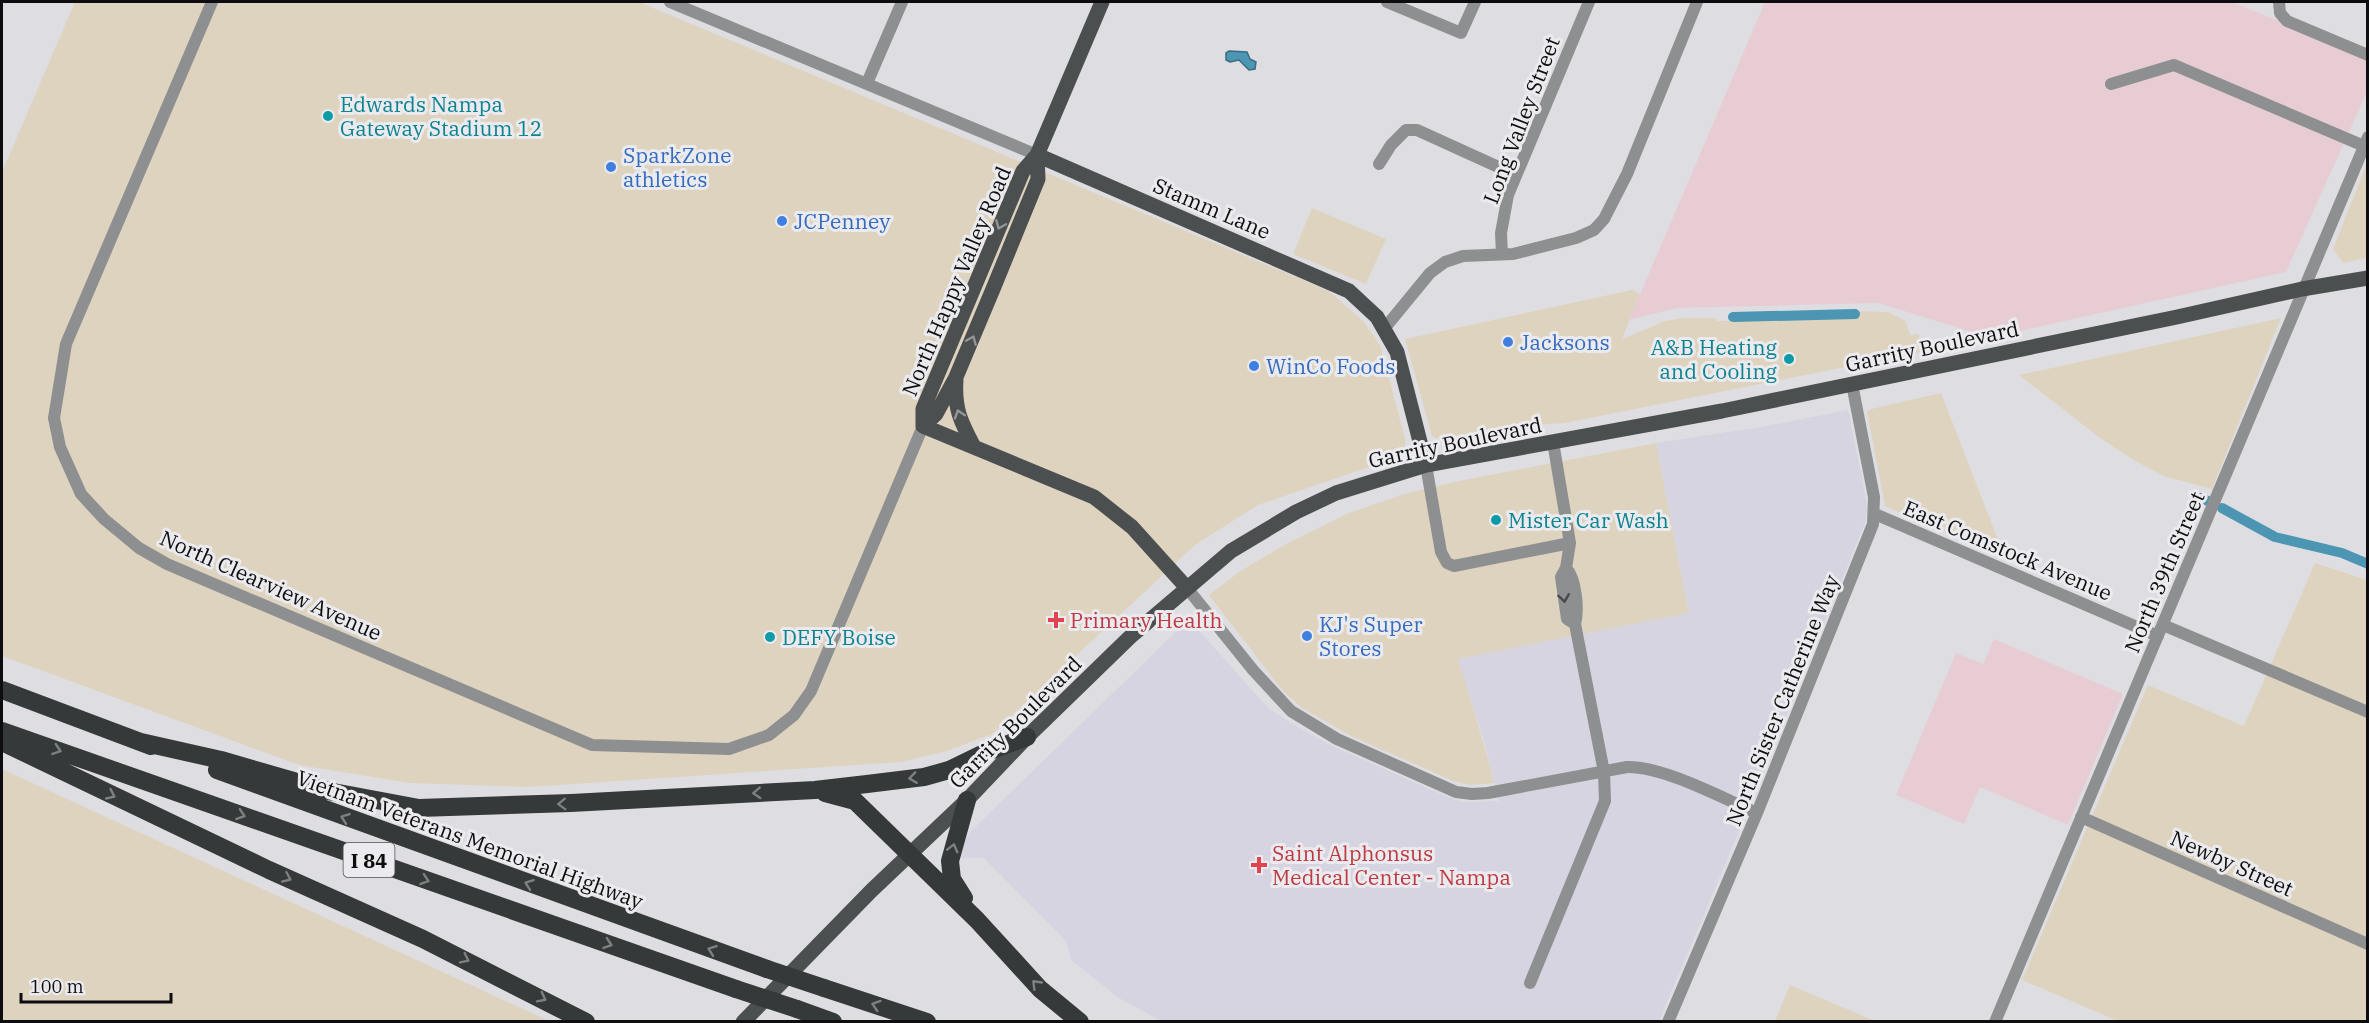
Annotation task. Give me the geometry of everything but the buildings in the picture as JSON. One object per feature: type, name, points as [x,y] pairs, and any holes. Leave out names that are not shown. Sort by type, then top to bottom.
[{"type":"highway","name":"Vietnam Veterans Memorial Highway","points":[[2,690],[767,969],[927,1022]]},
{"type":"highway","name":"I 84","points":[[2,730],[833,1022]]},
{"type":"highway","points":[[141,742],[221,760],[328,791],[419,808],[571,803],[815,790],[924,777],[949,770],[984,753],[1027,737]]},
{"type":"highway","points":[[2,742],[258,865],[423,939],[586,1022]]},
{"type":"highway","points":[[815,790],[855,801],[977,920],[1040,989],[1080,1022]]},
{"type":"highway","points":[[967,800],[950,861],[952,879],[977,920]]},
{"type":"main road","name":"North Happy Valley Road","points":[[922,426],[923,409],[1023,171],[1037,155],[1102,2]]},
{"type":"main road","name":"North Happy Valley Road","points":[[922,426],[936,414],[956,377],[1038,179],[1037,155]]},
{"type":"main road","name":"Stamm Lane","points":[[1037,155],[1349,291],[1377,317],[1397,352],[1426,465]]},
{"type":"main road","name":"Garrity Boulevard","points":[[743,1022],[909,854],[967,800],[1027,737],[1130,637],[1231,550],[1296,512],[1336,493],[1426,465],[1852,384],[2302,289],[2367,278]]},
{"type":"main road","points":[[956,377],[955,401],[958,414],[974,447]]},
{"type":"main road","points":[[922,426],[1094,497],[1132,527],[1186,588]]},
{"type":"street","name":"North Clearview Avenue","points":[[212,2],[66,344],[54,418],[60,447],[81,494],[104,519],[139,548],[167,564],[592,745],[729,749],[769,735],[794,715],[811,691]]},
{"type":"street","name":"Stamm Lane","points":[[670,2],[1037,155]]},
{"type":"street","points":[[867,83],[902,2]]},
{"type":"street","points":[[1387,2],[1461,33],[1475,2]]},
{"type":"street","name":"Long Valley Street","points":[[1502,254],[1501,233],[1508,195],[1589,2]]},
{"type":"street","points":[[1384,329],[1430,273],[1445,262],[1463,256],[1513,254],[1576,238],[1594,230],[1604,219],[1627,174],[1696,2]]},
{"type":"street","points":[[2279,2],[2280,14],[2288,21],[2367,54]]},
{"type":"street","points":[[2111,84],[2174,65],[2366,141]]},
{"type":"street","points":[[1379,164],[1391,145],[1406,130],[1417,130],[1516,174]]},
{"type":"street","name":"North 39th Street","points":[[1995,1022],[2366,141]]},
{"type":"street","name":"North Sister Catherine Way","points":[[1668,1022],[1757,813],[1868,541],[1875,514],[1874,498],[1852,384]]},
{"type":"street","name":"North Happy Valley Road","points":[[811,691],[922,426]]},
{"type":"street","points":[[1530,982],[1605,801],[1604,772],[1575,624],[1577,616],[1571,574],[1566,568],[1570,543],[1553,442]]},
{"type":"street","name":"Stamm Lane","points":[[1426,465],[1441,552],[1447,563],[1454,566],[1570,543]]},
{"type":"street","name":"East Comstock Avenue","points":[[1875,514],[2367,712]]},
{"type":"street","points":[[1186,588],[1253,670],[1291,711],[1337,739],[1456,792],[1488,793],[1627,767],[1650,769],[1757,813]]},
{"type":"street","name":"Newby Street","points":[[2081,817],[2367,944]]},
{"type":"shaded area","points":[[75,2],[639,2],[1329,291],[1363,321],[1380,345],[1405,438],[1405,450],[1401,456],[1258,505],[1195,545],[992,734],[947,751],[901,762],[528,787],[409,783],[299,765],[2,656],[2,172]]},
{"type":"shaded area","points":[[1765,2],[2233,2],[2367,58],[2367,92],[2286,272],[1988,338],[1986,329],[1972,332],[1878,303],[1677,308],[1629,320]]},
{"type":"shaded area","points":[[2367,163],[2367,258],[2343,263],[2333,249]]},
{"type":"shaded area","points":[[1312,208],[1386,239],[1366,284],[1293,254]]},
{"type":"shaded area","points":[[1632,290],[1640,294],[1622,339],[1665,321],[1683,318],[1716,318],[1717,321],[1808,319],[1855,317],[1856,311],[1888,312],[1906,321],[1910,335],[1919,334],[1921,352],[1565,423],[1518,426],[1445,441],[1432,436],[1405,339]]},
{"type":"shaded area","points":[[2281,318],[2212,489],[2166,477],[2137,462],[2100,438],[2019,375]]},
{"type":"shaded area","points":[[1941,393],[2005,558],[1885,506],[1867,412],[1871,409]]},
{"type":"shaded area","points":[[1848,410],[1865,494],[1867,509],[1865,523],[1659,1021],[1161,1021],[1119,998],[1071,960],[1066,941],[984,858],[960,858],[964,841],[971,831],[1189,619],[1267,707],[1291,723],[1330,745],[1445,796],[1463,802],[1499,801],[1485,744],[1458,659],[1689,613],[1656,443],[1761,427]]},
{"type":"shaded area","points":[[1656,443],[1689,613],[1459,659],[1495,783],[1469,785],[1453,781],[1351,736],[1302,708],[1283,691],[1209,595],[1239,572],[1286,544],[1349,513],[1404,494],[1454,482]]},
{"type":"shaded area","points":[[2315,563],[2367,580],[2367,1021],[2118,1021],[2022,980],[2148,685],[2244,726]]},
{"type":"shaded area","points":[[1994,639],[2123,694],[2068,825],[1980,787],[1964,824],[1896,795],[1956,653],[1983,664]]},
{"type":"shaded area","points":[[2,769],[549,1021],[2,1021]]},
{"type":"shaded area","points":[[1790,985],[1875,1021],[1775,1021]]},
{"type":"water","points":[[1229,51],[1247,52],[1250,59],[1256,62],[1255,69],[1249,70],[1239,60],[1230,62],[1226,60],[1226,53]]},
{"type":"waterway","points":[[1733,317],[1855,314]]},
{"type":"waterway","points":[[2201,498],[2208,501]]},
{"type":"waterway","points":[[2222,508],[2275,537],[2342,553],[2368,564]]},
{"type":"place","name":"Edwards Nampa Gateway Stadium 12","points":[[328,116]]},
{"type":"place","name":"SparkZone athletics","points":[[611,167]]},
{"type":"place","name":"JCPenney","points":[[782,221]]},
{"type":"place","name":"Jacksons","points":[[1508,342]]},
{"type":"place","name":"A&B Heating and Cooling","points":[[1789,359]]},
{"type":"place","name":"WinCo Foods","points":[[1254,366]]},
{"type":"place","name":"Mister Car Wash","points":[[1496,520]]},
{"type":"place","name":"Primary Health","points":[[1056,620]]},
{"type":"place","name":"KJ's Super Stores","points":[[1307,636]]},
{"type":"place","name":"DEFY Boise","points":[[770,637]]},
{"type":"place","name":"Saint Alphonsus Medical Center - Nampa","points":[[1259,865]]}]
